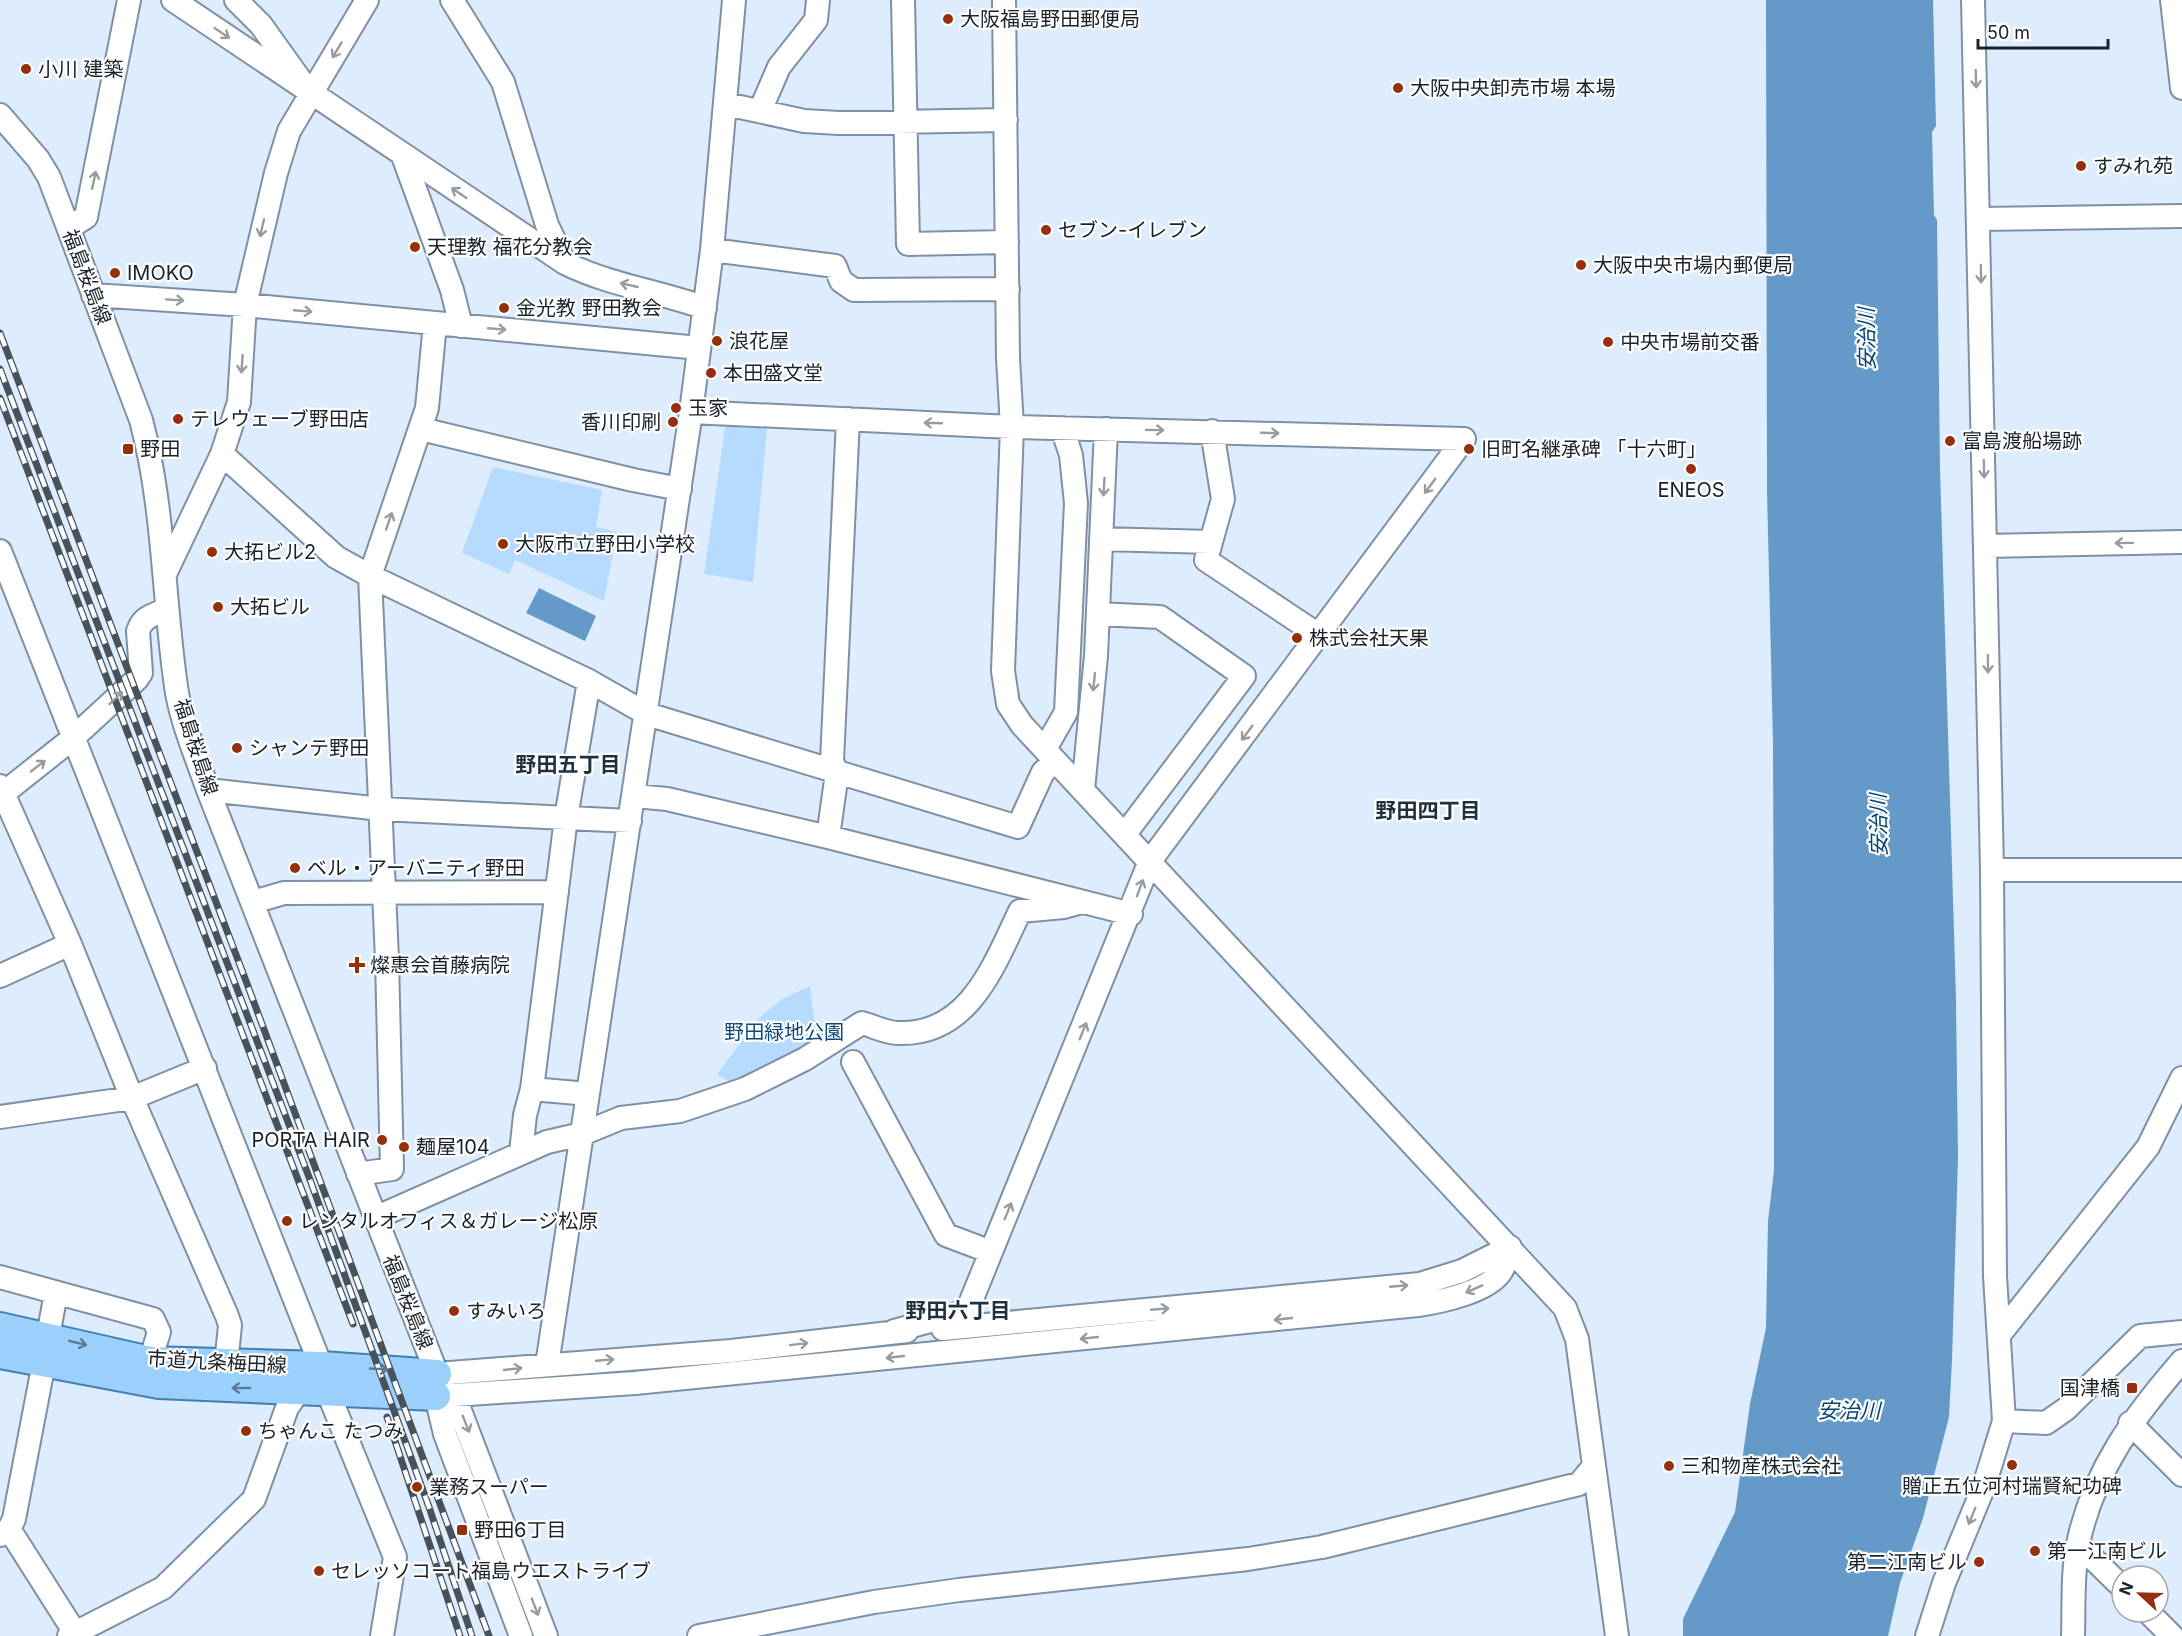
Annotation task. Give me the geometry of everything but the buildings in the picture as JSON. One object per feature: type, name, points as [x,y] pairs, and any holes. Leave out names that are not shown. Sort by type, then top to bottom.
[{"type":"main road","name":"市道九条梅田線","points":[[0,1327],[47,1350],[159,1384],[205,1388],[316,1382],[442,1389]]},
{"type":"main road","name":"市道九条梅田線","points":[[0,1354],[47,1350],[150,1361],[226,1365],[316,1382]]},
{"type":"street","points":[[69,228],[86,217],[129,0]]},
{"type":"street","points":[[173,0],[311,95],[565,263],[592,277],[669,295],[705,308]]},
{"type":"street","points":[[236,0],[261,25],[311,95]]},
{"type":"street","points":[[165,574],[222,454],[239,402],[245,305],[281,154],[289,131],[367,0]]},
{"type":"street","points":[[452,0],[503,82],[547,225],[565,263]]},
{"type":"street","points":[[547,1365],[635,796],[691,412],[712,250],[734,0]]},
{"type":"street","points":[[760,111],[779,67],[816,20],[818,0]]},
{"type":"street","points":[[903,0],[908,244],[1007,242]]},
{"type":"street","points":[[1004,0],[1012,427],[1003,664],[1004,693],[1014,714],[1050,755],[1565,1308],[1573,1325],[1617,1636]]},
{"type":"street","points":[[1927,1636],[1944,1583],[1984,1486],[2004,1421],[1995,1276],[1992,870],[1980,219],[1973,0]]},
{"type":"street","points":[[2172,0],[2182,88]]},
{"type":"street","points":[[726,104],[804,121],[1006,120]]},
{"type":"street","name":"福島桜島線","points":[[0,115],[38,159],[49,177],[141,420],[148,448],[165,574],[178,696],[208,790],[442,1389],[546,1636]]},
{"type":"street","points":[[403,156],[452,290],[461,326]]},
{"type":"street","points":[[1980,219],[2182,216]]},
{"type":"street","points":[[712,250],[835,266],[841,281],[854,290],[1008,289]]},
{"type":"street","points":[[93,295],[245,305],[699,348]]},
{"type":"street","points":[[358,1174],[392,1169],[381,809],[370,576],[427,408],[435,323]]},
{"type":"street","points":[[691,412],[1012,427],[1464,439],[1320,636],[1150,861],[1131,914],[967,1311],[894,1331]]},
{"type":"street","points":[[828,837],[837,773],[832,761],[848,419]]},
{"type":"street","points":[[222,454],[336,556],[370,576],[589,681],[646,714],[1018,827],[1043,772],[1066,712],[1076,503],[1071,455],[1062,428]]},
{"type":"street","points":[[421,429],[633,480],[680,489]]},
{"type":"street","points":[[1083,790],[1098,614],[1106,429]]},
{"type":"street","points":[[1212,431],[1223,499],[1206,560],[1320,636]]},
{"type":"street","points":[[1101,539],[1211,542]]},
{"type":"street","points":[[1985,546],[2182,542]]},
{"type":"street","points":[[0,551],[7,586],[73,738],[205,1068],[316,1382],[395,1557],[382,1636]]},
{"type":"street","points":[[167,608],[147,615],[140,625],[138,631],[141,673],[73,738],[1,792],[70,944],[132,1098],[227,1316],[230,1325],[226,1365]]},
{"type":"street","points":[[1098,614],[1160,617],[1273,698]]},
{"type":"street","points":[[1125,834],[1244,676]]},
{"type":"street","points":[[521,1153],[525,1114],[532,1089],[566,818],[589,681]]},
{"type":"street","points":[[208,790],[381,809],[630,821]]},
{"type":"street","points":[[635,796],[666,799],[828,837],[1131,914]]},
{"type":"street","points":[[1992,870],[2182,870]]},
{"type":"street","points":[[253,902],[284,893],[557,892]]},
{"type":"street","points":[[375,1218],[547,1142],[582,1134],[621,1118],[680,1111],[745,1089],[805,1059],[862,1023],[896,1034],[922,1032],[943,1024],[969,1005],[989,973],[1020,911],[1064,907],[1082,902]]},
{"type":"street","points":[[0,976],[70,944]]},
{"type":"street","points":[[853,1062],[946,1235],[992,1252]]},
{"type":"street","points":[[0,1118],[132,1098],[205,1068]]},
{"type":"street","points":[[2000,1334],[2148,1147],[2182,1078]]},
{"type":"street","points":[[532,1089],[588,1094]]},
{"type":"street","points":[[442,1389],[547,1365],[731,1351],[894,1331],[957,1329],[1420,1284],[1462,1271],[1510,1247]]},
{"type":"street","points":[[442,1389],[635,1383],[1418,1305],[1445,1301],[1481,1286],[1500,1274],[1510,1247]]},
{"type":"street","points":[[0,1277],[153,1319],[159,1332],[150,1361]]},
{"type":"street","points":[[56,1293],[14,1519],[4,1532],[74,1635],[164,1588],[254,1499],[287,1408],[316,1382]]},
{"type":"street","points":[[2004,1421],[2046,1423],[2066,1409],[2140,1336],[2182,1332]]},
{"type":"street","points":[[2073,1636],[2078,1544],[2100,1479],[2130,1423],[2182,1361]]},
{"type":"street","name":"福島桜島線","points":[[442,1389],[445,1434],[521,1636]]},
{"type":"street","points":[[2130,1423],[2182,1475]]},
{"type":"street","points":[[699,1636],[885,1600],[1322,1547],[1579,1484],[1594,1466]]},
{"type":"street","points":[[2078,1544],[2110,1575]]},
{"type":"street","points":[[2160,1624],[2172,1636]]},
{"type":"green space","points":[[726,421],[765,424],[767,427],[753,582],[704,574]]},
{"type":"green space","points":[[493,467],[602,490],[596,527],[617,532],[604,601],[515,560],[509,574],[462,553]]},
{"type":"green space","name":"野田緑地公園","points":[[810,986],[814,1018],[825,1041],[738,1087],[717,1074],[760,1017],[782,999]]},
{"type":"water","name":"安治川","points":[[1766,0],[1933,0],[1936,126],[1932,132],[1934,215],[1937,220],[1940,468],[1956,999],[1958,1158],[1949,1417],[1923,1518],[1900,1583],[1888,1636],[1683,1636],[1683,1619],[1735,1512],[1750,1404],[1766,1328],[1768,1221],[1774,1170],[1774,999],[1773,743],[1767,491]]},
{"type":"water","points":[[539,588],[596,616],[585,641],[526,613]]},
{"type":"railway","points":[[0,333],[246,981],[489,1636]]},
{"type":"railway","points":[[0,369],[309,1177],[429,1507],[472,1636]]},
{"type":"railway","points":[[0,398],[353,1324]]},
{"type":"railway","points":[[387,1417],[460,1636]]},
{"type":"place","name":"大阪福島野田郵便局","points":[[948,19]]},
{"type":"place","name":"小川 建築","points":[[26,69]]},
{"type":"place","name":"大阪中央卸売市場 本場","points":[[1398,88]]},
{"type":"place","name":"すみれ苑","points":[[2081,166]]},
{"type":"place","name":"セブン-イレブン","points":[[1046,230]]},
{"type":"place","name":"天理教 福花分教会","points":[[415,247]]},
{"type":"place","name":"大阪中央市場内郵便局","points":[[1581,265]]},
{"type":"place","name":"IMOKO","points":[[115,273]]},
{"type":"place","name":"金光教 野田教会","points":[[504,308]]},
{"type":"place","name":"浪花屋","points":[[717,341]]},
{"type":"place","name":"中央市場前交番","points":[[1608,342]]},
{"type":"place","name":"本田盛文堂","points":[[711,373]]},
{"type":"place","name":"玉家","points":[[676,408]]},
{"type":"place","name":"テレウェーブ野田店","points":[[178,419]]},
{"type":"place","name":"香川印刷","points":[[673,422]]},
{"type":"place","name":"富島渡船場跡","points":[[1950,441]]},
{"type":"place","name":"野田","points":[[128,449]]},
{"type":"place","name":"旧町名継承碑 「十六町」","points":[[1469,449]]},
{"type":"place","name":"ENEOS","points":[[1691,469]]},
{"type":"place","name":"大阪市立野田小学校","points":[[503,544]]},
{"type":"place","name":"大拓ビル2","points":[[212,552]]},
{"type":"place","name":"大拓ビル","points":[[218,607]]},
{"type":"place","name":"株式会社天果","points":[[1297,638]]},
{"type":"place","name":"シャンテ野田","points":[[237,748]]},
{"type":"place","name":"ベル・アーバニティ野田","points":[[295,868]]},
{"type":"place","name":"燦惠会首藤病院","points":[[357,965]]},
{"type":"place","name":"PORTA HAIR","points":[[382,1140]]},
{"type":"place","name":"麺屋104","points":[[404,1147]]},
{"type":"place","name":"レンタルオフィス＆ガレージ松原","points":[[287,1221]]},
{"type":"place","name":"すみいろ","points":[[454,1311]]},
{"type":"place","name":"国津橋","points":[[2132,1388]]},
{"type":"place","name":"ちゃんこ たつみ","points":[[246,1431]]},
{"type":"place","name":"贈正五位河村瑞賢紀功碑","points":[[2012,1465]]},
{"type":"place","name":"三和物産株式会社","points":[[1669,1466]]},
{"type":"place","name":"業務スーパー","points":[[417,1487]]},
{"type":"place","name":"野田6丁目","points":[[462,1530]]},
{"type":"place","name":"第一江南ビル","points":[[2035,1551]]},
{"type":"place","name":"第二江南ビル","points":[[1979,1562]]},
{"type":"place","name":"セレッソコート福島ウエストライブ","points":[[319,1571]]},
{"type":"district","name":"野田五丁目","points":[[568,765]]},
{"type":"district","name":"野田四丁目","points":[[1428,811]]},
{"type":"district","name":"野田六丁目","points":[[958,1311]]}]
